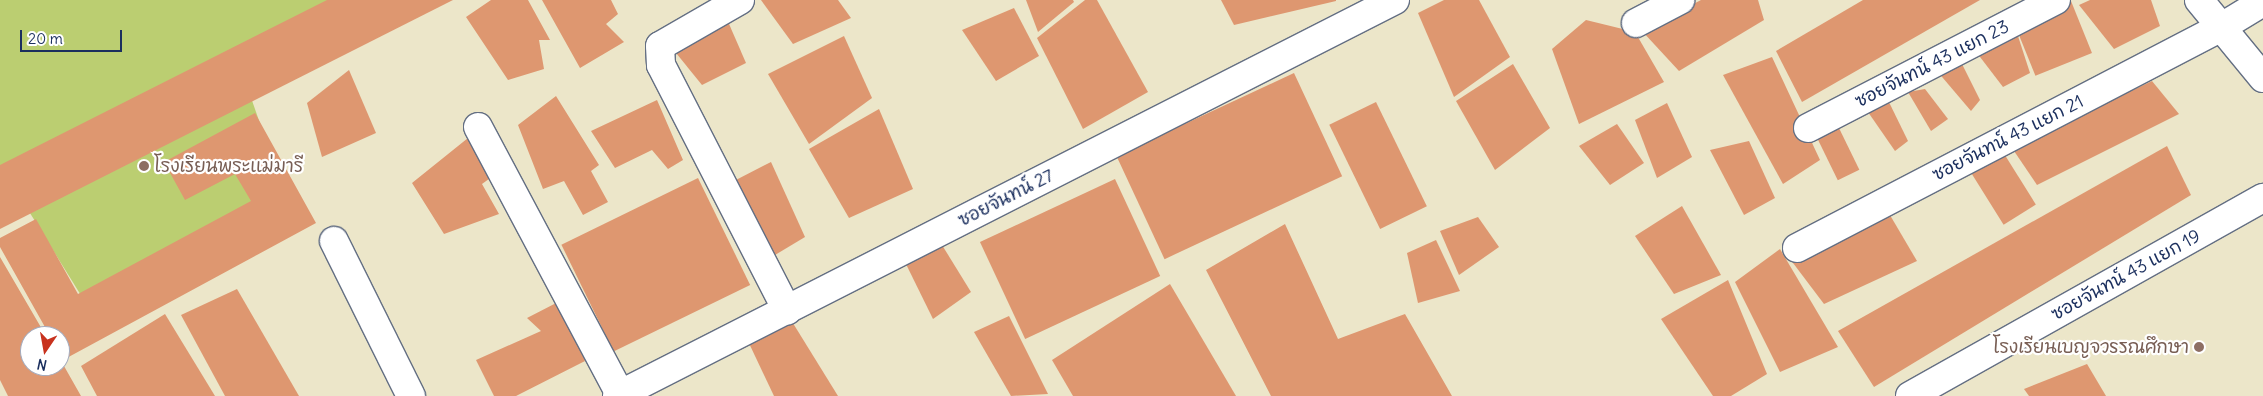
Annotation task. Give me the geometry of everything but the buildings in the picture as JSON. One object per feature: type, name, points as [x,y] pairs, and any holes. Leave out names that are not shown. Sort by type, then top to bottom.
[{"type":"street","points":[[740,0],[660,46],[661,65],[787,310]]},
{"type":"street","name":"ซอยจันทน์ 27","points":[[619,395],[1395,0]]},
{"type":"street","points":[[1636,23],[1680,0]]},
{"type":"street","name":"ซอยจันทน์ 43 แยก 23","points":[[1808,128],[2056,0]]},
{"type":"street","points":[[2199,0],[2220,28],[2263,78]]},
{"type":"street","name":"ซอยจันทน์ 43 แยก 21","points":[[1796,248],[2220,28],[2263,2]]},
{"type":"street","points":[[478,127],[619,395]]},
{"type":"street","name":"ซอยจันทน์ 43 แยก 19","points":[[1910,396],[2263,198]]},
{"type":"street","points":[[334,241],[411,396]]},
{"type":"green space","points":[[0,0],[349,0],[0,166]]},
{"type":"green space","points":[[248,89],[289,207],[87,305],[25,205]]},
{"type":"place","name":"โรงเรียนพระแม่มารี","points":[[144,166]]},
{"type":"place","name":"โรงเรียนเบญจวรรณศึกษา","points":[[2199,347]]}]
